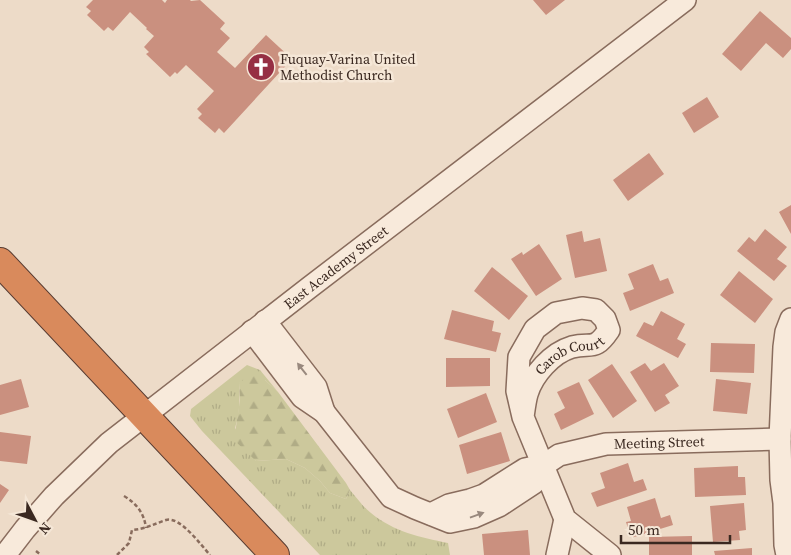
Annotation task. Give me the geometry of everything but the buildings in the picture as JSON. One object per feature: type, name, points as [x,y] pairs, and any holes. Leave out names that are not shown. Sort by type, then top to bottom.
[{"type":"highway","points":[[0,262],[275,555]]},
{"type":"street","name":"East Academy Street","points":[[5,555],[25,528],[86,464],[109,443],[685,0]]},
{"type":"street","name":"Carob Court","points":[[523,417],[527,394],[538,373],[555,356],[572,347],[592,346],[601,341],[609,330],[605,319],[596,310],[582,308],[556,313],[535,329],[518,357],[517,391],[523,417],[565,519]]},
{"type":"street","points":[[787,555],[785,545],[788,508],[781,480],[780,440],[786,388],[786,332],[791,319]]},
{"type":"street","name":"Meeting Street","points":[[259,326],[302,397],[324,412],[391,497],[431,514],[448,505],[484,494],[525,469],[544,465],[559,455],[606,444],[780,440]]},
{"type":"street","points":[[557,555],[565,519],[610,555]]},
{"type":"path","points":[[124,496],[131,500],[141,512],[145,518],[146,528]]},
{"type":"path","points":[[117,555],[129,543],[132,530],[146,528],[168,519],[182,525],[210,555]]},
{"type":"path","points":[[36,550],[41,555]]},
{"type":"green space","points":[[247,365],[260,370],[278,392],[265,380],[239,383],[239,406],[235,428],[256,461],[286,459],[305,468],[330,493],[346,499],[350,490],[368,511],[389,525],[417,536],[448,543],[450,555],[320,555],[190,416],[191,409]]},
{"type":"green space","points":[[251,374],[265,380],[278,392],[346,483],[350,490],[346,499],[330,493],[305,468],[286,459],[256,461],[234,440],[240,400],[239,383]]},
{"type":"place","name":"Fuquay-Varina United Methodist Church","points":[[261,67]]}]
